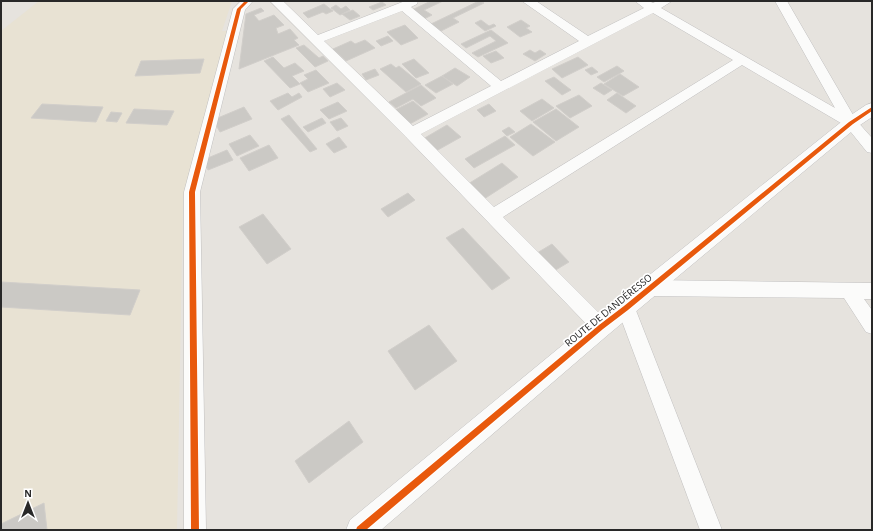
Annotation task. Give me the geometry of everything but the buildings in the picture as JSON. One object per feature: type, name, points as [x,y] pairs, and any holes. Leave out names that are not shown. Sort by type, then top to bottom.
[{"type":"street","points":[[195,530],[192,192],[239,9],[247,1]]},
{"type":"street","points":[[276,1],[411,133],[601,327]]},
{"type":"street","points":[[317,40],[415,1]]},
{"type":"street","points":[[528,1],[587,41]]},
{"type":"street","points":[[411,133],[587,41],[646,4],[666,1]]},
{"type":"street","points":[[782,1],[851,123],[872,148]]},
{"type":"street","points":[[646,4],[851,123]]},
{"type":"street","points":[[403,6],[500,87]]},
{"type":"street","points":[[492,216],[742,60]]},
{"type":"street","name":"ROUTE DE DANDÉRESSO","points":[[360,530],[601,327],[851,123],[872,109]]},
{"type":"street","points":[[650,288],[850,292],[872,291]]},
{"type":"street","points":[[850,292],[872,326]]},
{"type":"street","points":[[626,308],[711,530]]},
{"type":"shaded area","points":[[39,1],[232,1],[222,31],[228,31],[183,198],[177,530],[1,530],[1,31]]},
{"type":"cycle path","points":[[195,530],[192,192],[239,9],[247,1]]},
{"type":"cycle path","points":[[360,530],[601,327],[851,123],[872,109]]}]
